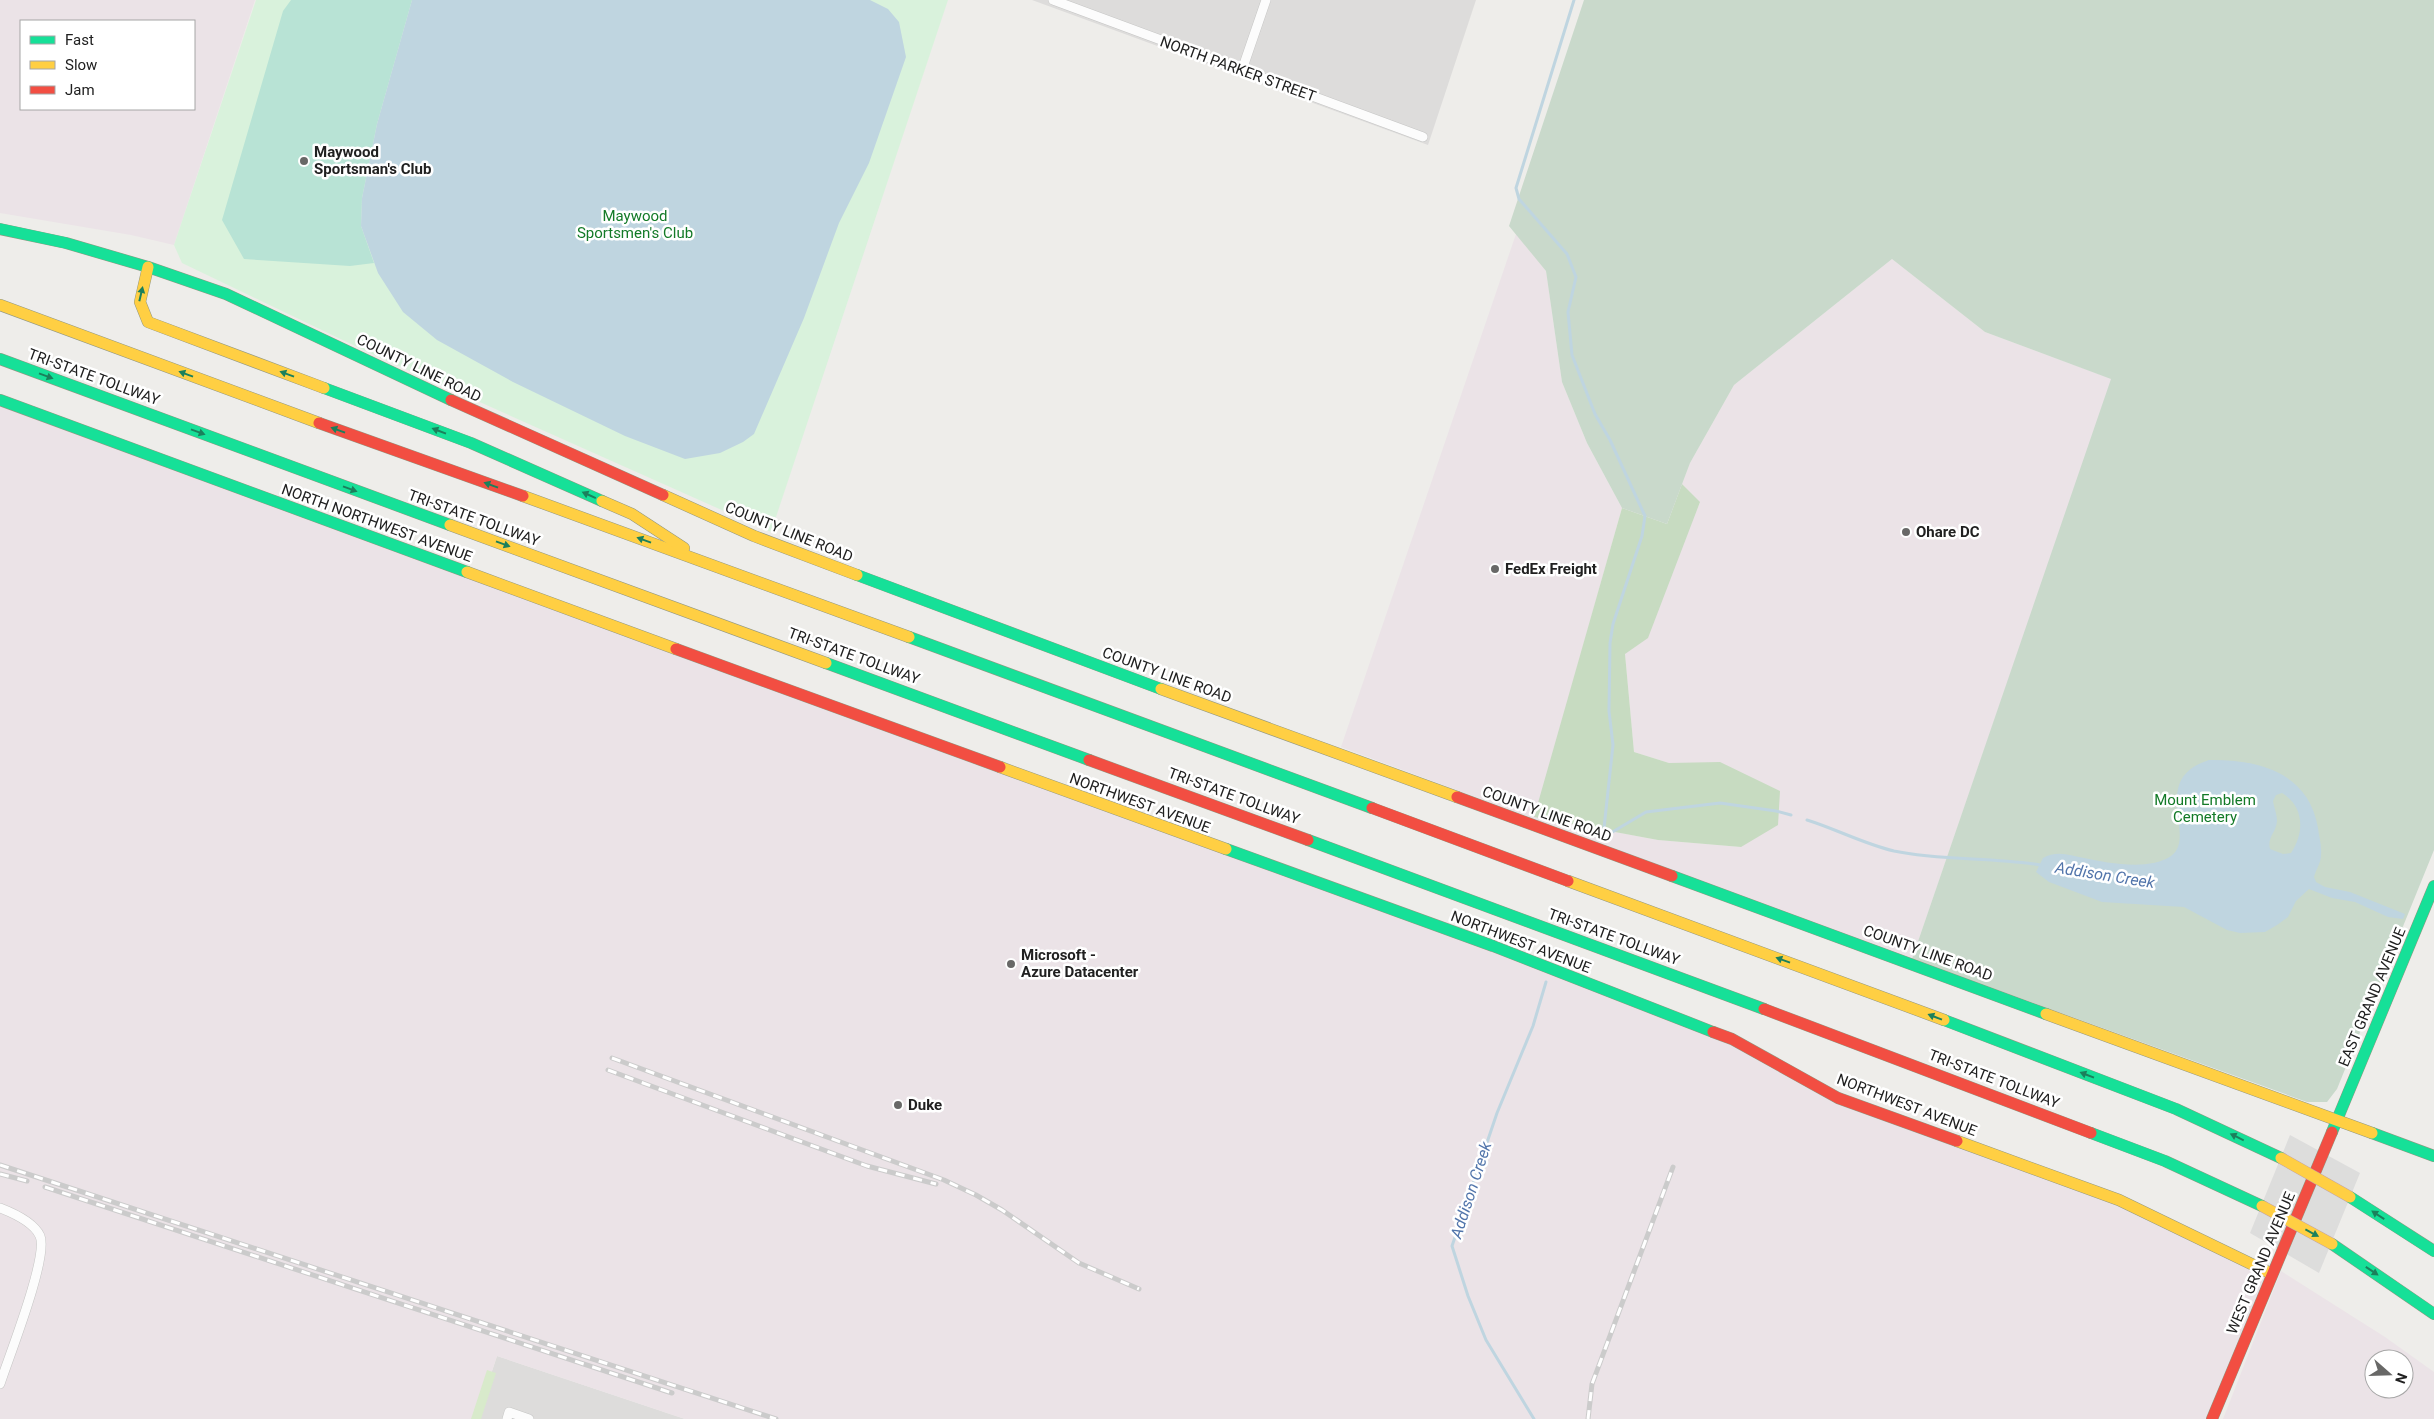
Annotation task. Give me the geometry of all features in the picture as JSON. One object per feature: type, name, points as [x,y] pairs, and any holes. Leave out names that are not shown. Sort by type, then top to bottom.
[{"type":"main road","name":"COUNTY LINE ROAD","points":[[0,229],[66,242],[148,267],[226,294],[467,408],[762,540],[1048,648],[2338,1119],[2434,1156]]},
{"type":"main road","points":[[148,267],[139,300],[140,312],[148,322],[470,443],[632,514],[707,562]]},
{"type":"main road","points":[[0,305],[340,431],[707,562],[2176,1108],[2281,1158],[2350,1196],[2434,1251]]},
{"type":"main road","name":"TRI-STATE TOLLWAY","points":[[0,359],[1648,965],[2165,1161],[2262,1206],[2332,1244],[2434,1314]]},
{"type":"main road","name":"NORTH NORTHWEST AVENUE","points":[[0,400],[743,674]]},
{"type":"main road","name":"NORTHWEST AVENUE","points":[[743,674],[1493,946],[1724,1035],[1838,1098],[2119,1200],[2272,1274]]},
{"type":"main road","name":"EAST GRAND AVENUE","points":[[2338,1119],[2434,886]]},
{"type":"main road","name":"WEST GRAND AVENUE","points":[[2212,1419],[2338,1119]]},
{"type":"street","name":"NORTH PARKER STREET","points":[[1053,0],[1423,137]]},
{"type":"street","points":[[1242,70],[1266,0]]},
{"type":"street","points":[[0,1208],[26,1221],[41,1237],[41,1252],[36,1276],[0,1384]]},
{"type":"street","points":[[507,1419],[509,1412],[529,1419]]},
{"type":"shaded area","points":[[0,0],[255,0],[174,245],[131,235],[0,213]]},
{"type":"shaded area","points":[[1032,0],[1476,0],[1428,145]]},
{"type":"shaded area","points":[[1516,234],[1546,271],[1562,382],[1587,443],[1622,508],[1535,817],[1658,840],[1741,847],[1688,764],[1669,763],[1634,752],[1625,654],[1700,503],[1682,484],[1690,463],[1734,385],[1892,259],[1985,332],[2112,379],[1912,959],[1341,747]]},
{"type":"shaded area","points":[[0,400],[1732,1039],[1838,1098],[2119,1200],[2272,1274],[2213,1419],[685,1419],[497,1356],[476,1419],[0,1419]]},
{"type":"shaded area","points":[[2281,1271],[2402,1349],[2364,1349],[2364,1399],[2414,1399],[2414,1358],[2434,1372],[2434,1419],[2223,1419]]},
{"type":"shaded area","points":[[497,1356],[685,1419],[476,1419]]},
{"type":"green space","name":"Maywood Sportsmen's Club","points":[[256,0],[948,0],[771,532],[372,354],[182,263],[174,245]]},
{"type":"green space","name":"Maywood Sportsman's Club","points":[[291,0],[412,0],[377,124],[362,198],[361,226],[374,263],[350,266],[244,259],[222,220],[283,11]]},
{"type":"green space","name":"Mount Emblem Cemetery","points":[[1584,0],[2434,0],[2434,850],[2337,1089],[2327,1102],[2307,1102],[1912,959],[2111,379],[1985,332],[1892,259],[1734,385],[1690,463],[1667,524],[1622,508],[1587,443],[1562,382],[1546,271],[1509,226]]},
{"type":"green space","points":[[1682,484],[1700,502],[1648,638],[1625,654],[1634,752],[1669,763],[1720,762],[1780,791],[1778,825],[1741,847],[1658,840],[1534,817],[1622,508],[1667,524]]},
{"type":"green space","points":[[487,1370],[496,1373],[481,1419],[471,1419]]},
{"type":"water","name":"Maywood Sportsmen's Club","points":[[412,0],[870,0],[888,9],[899,22],[906,57],[869,163],[839,223],[804,318],[754,434],[743,442],[720,453],[685,459],[625,436],[513,382],[437,340],[403,312],[378,273],[361,226],[362,198],[377,124]]},
{"type":"water","points":[[2209,760],[2246,762],[2279,773],[2293,782],[2304,794],[2313,809],[2318,828],[2321,852],[2314,877],[2316,882],[2325,887],[2350,892],[2405,914],[2403,919],[2388,917],[2355,902],[2332,898],[2309,889],[2296,901],[2288,917],[2277,925],[2265,932],[2240,933],[2227,930],[2184,907],[2102,902],[2049,882],[2036,872],[2043,858],[2053,854],[2104,862],[2140,865],[2162,861],[2171,856],[2178,847],[2180,836],[2177,794],[2181,780],[2191,769]],"holes":[[[2282,793],[2289,798],[2298,812],[2300,828],[2299,837],[2291,853],[2283,854],[2270,849],[2269,845],[2277,821],[2273,801],[2276,795]]]},
{"type":"pier","points":[[2290,1135],[2360,1173],[2319,1273],[2250,1233]]},
{"type":"waterway","points":[[1574,0],[1516,188],[1519,199],[1567,254],[1576,277],[1568,312],[1572,355],[1595,414],[1610,440],[1645,516],[1642,536],[1613,624],[1610,643],[1609,711],[1613,745],[1603,837]]},
{"type":"waterway","name":"Addison Creek","points":[[1604,837],[1646,812],[1720,803],[1791,815]]},
{"type":"waterway","name":"Addison Creek","points":[[1807,820],[1894,851],[1930,856],[2040,865]]},
{"type":"waterway","name":"Addison Creek","points":[[1534,1419],[1486,1340],[1468,1296],[1452,1246],[1497,1113],[1533,1026],[1546,982]]},
{"type":"railway","points":[[612,1058],[944,1180],[1002,1210],[1079,1263],[1139,1289]]},
{"type":"railway","points":[[608,1070],[867,1166],[936,1184]]},
{"type":"railway","points":[[0,1165],[776,1419]]},
{"type":"railway","points":[[1588,1419],[1592,1384],[1673,1167]]},
{"type":"railway","points":[[0,1174],[27,1181]]},
{"type":"railway","points":[[45,1187],[672,1393]]},
{"type":"traffic: fast","points":[[0,229],[66,243],[148,267],[226,294],[451,400]]},
{"type":"traffic: fast","points":[[0,359],[450,525]]},
{"type":"traffic: fast","points":[[324,388],[471,443],[602,501]]},
{"type":"traffic: fast","points":[[0,400],[467,572]]},
{"type":"traffic: fast","points":[[857,575],[1161,689]]},
{"type":"traffic: fast","points":[[909,637],[1372,808]]},
{"type":"traffic: fast","points":[[826,663],[1089,760]]},
{"type":"traffic: fast","points":[[1308,840],[1764,1009]]},
{"type":"traffic: fast","points":[[1226,849],[1493,946],[1713,1032]]},
{"type":"traffic: fast","points":[[1672,876],[2046,1014]]},
{"type":"traffic: fast","points":[[2332,1132],[2434,886]]},
{"type":"traffic: fast","points":[[1944,1020],[2176,1109],[2281,1158]]},
{"type":"traffic: fast","points":[[2091,1133],[2165,1161],[2262,1206]]},
{"type":"traffic: fast","points":[[2372,1133],[2434,1156]]},
{"type":"traffic: fast","points":[[2350,1197],[2434,1251]]},
{"type":"traffic: fast","points":[[2332,1244],[2434,1314]]},
{"type":"traffic: slow","points":[[148,267],[140,302],[148,322],[324,388]]},
{"type":"traffic: slow","points":[[0,305],[319,423]]},
{"type":"traffic: slow","points":[[663,495],[754,536],[857,575]]},
{"type":"traffic: slow","points":[[523,496],[909,637]]},
{"type":"traffic: slow","points":[[602,501],[632,514],[684,548]]},
{"type":"traffic: slow","points":[[450,525],[826,663]]},
{"type":"traffic: slow","points":[[467,572],[676,649]]},
{"type":"traffic: slow","points":[[1161,689],[1457,797]]},
{"type":"traffic: slow","points":[[1000,767],[1226,849]]},
{"type":"traffic: slow","points":[[1568,881],[1944,1020]]},
{"type":"traffic: slow","points":[[2046,1014],[2372,1133]]},
{"type":"traffic: slow","points":[[1957,1141],[2119,1200],[2272,1274]]},
{"type":"traffic: slow","points":[[2281,1158],[2350,1197]]},
{"type":"traffic: slow","points":[[2262,1206],[2332,1244]]},
{"type":"traffic: jam","points":[[451,400],[663,495]]},
{"type":"traffic: jam","points":[[319,423],[523,496]]},
{"type":"traffic: jam","points":[[676,649],[1000,767]]},
{"type":"traffic: jam","points":[[1089,760],[1308,840]]},
{"type":"traffic: jam","points":[[1457,797],[1672,876]]},
{"type":"traffic: jam","points":[[1372,808],[1568,881]]},
{"type":"traffic: jam","points":[[1764,1009],[2091,1133]]},
{"type":"traffic: jam","points":[[1713,1032],[1732,1039],[1838,1098],[1957,1141]]},
{"type":"traffic: jam","points":[[2212,1419],[2332,1132]]},
{"type":"place","name":"Maywood Sportsman's Club","points":[[304,161]]},
{"type":"place","name":"Ohare DC","points":[[1906,532]]},
{"type":"place","name":"FedEx Freight","points":[[1495,569]]},
{"type":"place","name":"Microsoft - Azure Datacenter","points":[[1011,964]]},
{"type":"place","name":"Duke","points":[[898,1105]]}]
